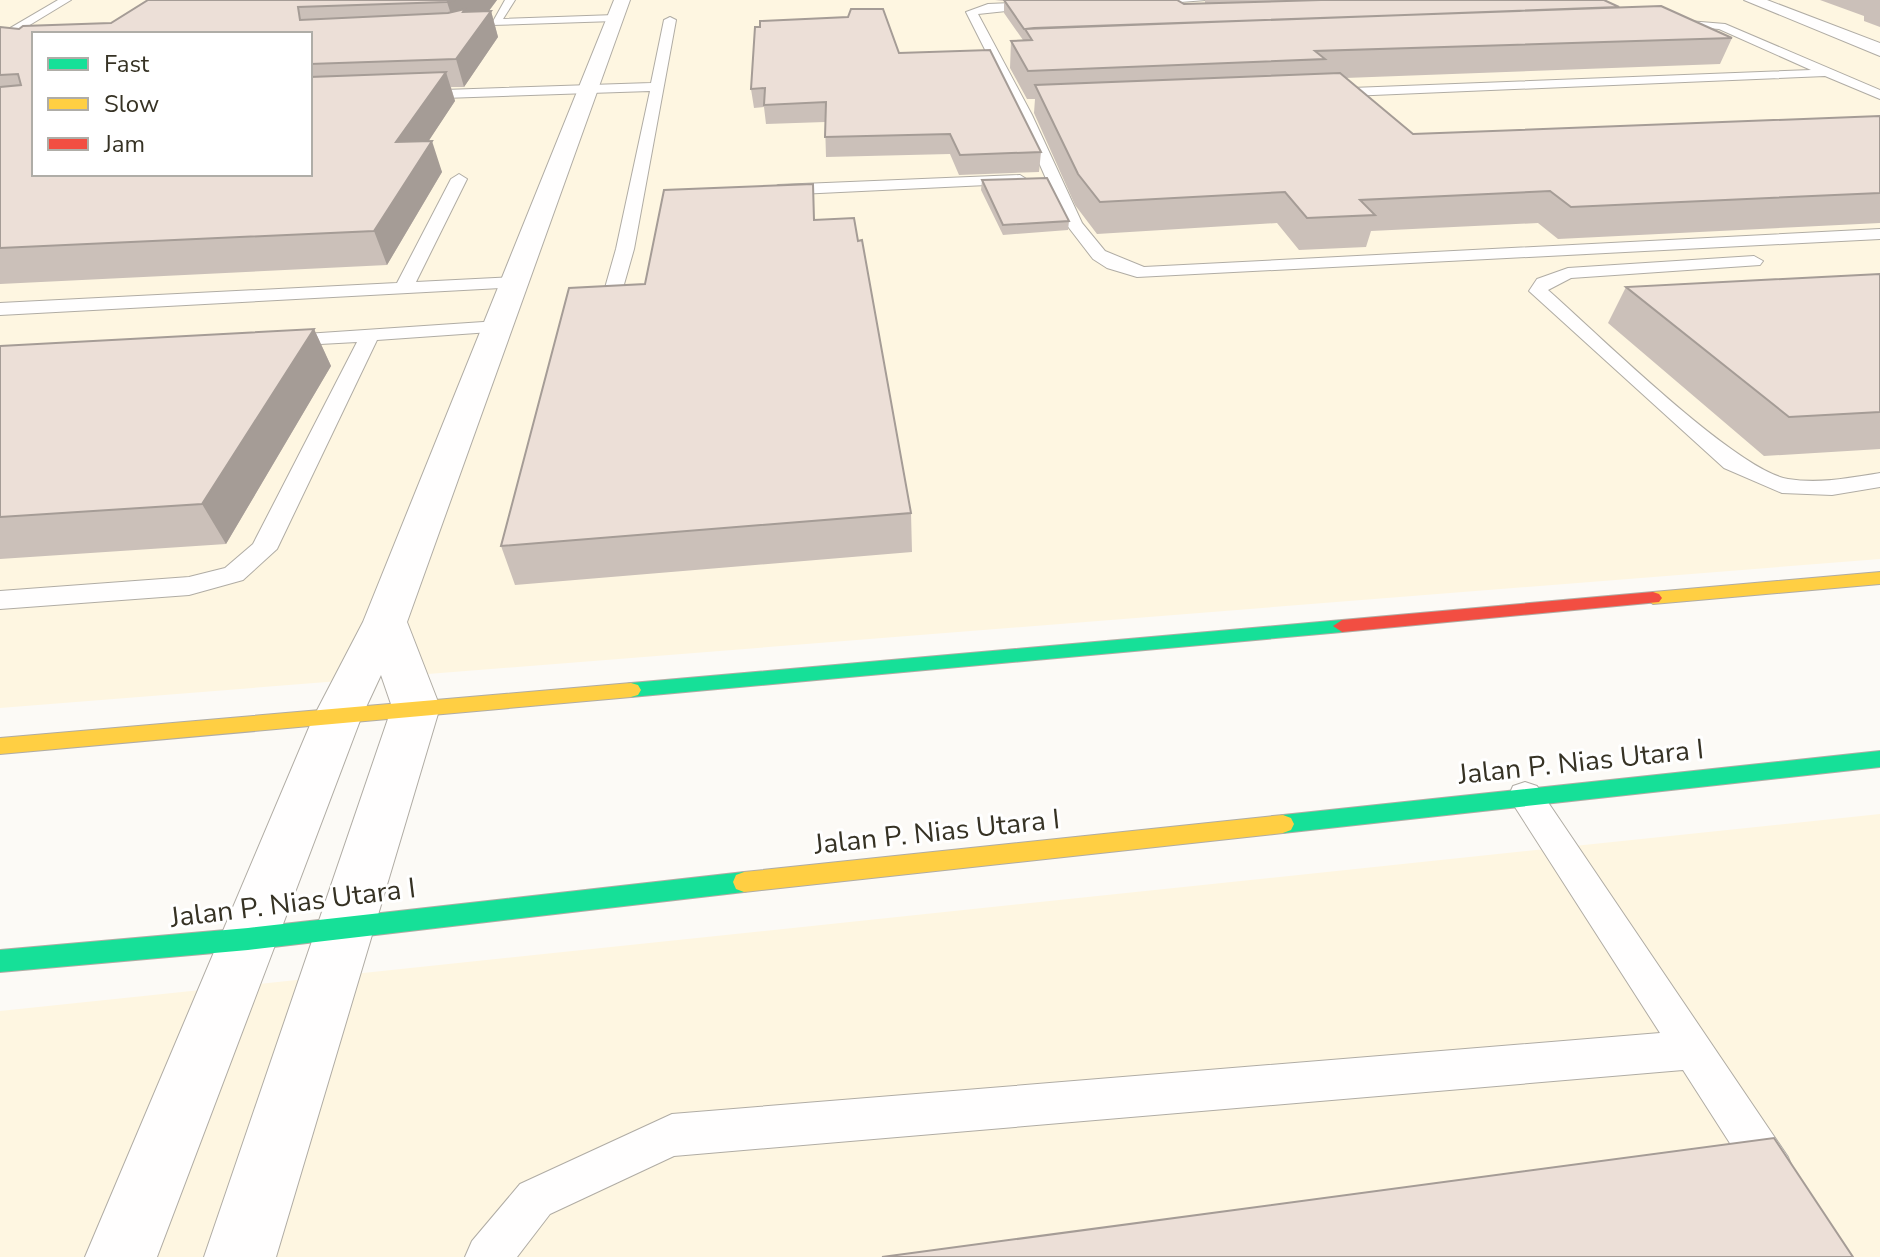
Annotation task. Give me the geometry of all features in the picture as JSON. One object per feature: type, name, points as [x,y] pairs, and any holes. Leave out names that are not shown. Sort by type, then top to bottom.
[{"type":"street","points":[[1752,0],[1880,50]]},
{"type":"street","points":[[121,1257],[337,718],[385,622],[618,9]]},
{"type":"street","points":[[0,746],[1880,578]]},
{"type":"street","points":[[240,1257],[416,707],[385,622]]},
{"type":"street","name":"Jalan P. Nias Utara I","points":[[0,961],[248,939],[346,925],[1525,795],[1880,759]]},
{"type":"lane","points":[[2,45],[66,0]]},
{"type":"lane","points":[[510,0],[490,26],[618,9]]},
{"type":"lane","points":[[1049,5],[972,12],[1020,106],[1074,224],[1099,255],[1113,264],[1143,273],[1880,234]]},
{"type":"lane","points":[[1126,8],[1203,5]]},
{"type":"lane","points":[[610,302],[641,196],[670,20]]},
{"type":"lane","points":[[1651,23],[1721,26],[1880,95]]},
{"type":"lane","points":[[991,50],[1006,49]]},
{"type":"lane","points":[[1306,94],[1829,73]]},
{"type":"lane","points":[[403,96],[657,87]]},
{"type":"lane","points":[[1020,106],[1036,105]]},
{"type":"lane","points":[[403,289],[459,179]]},
{"type":"lane","points":[[757,191],[1053,179]]},
{"type":"lane","points":[[1880,252],[1568,273],[1544,283],[1538,291],[1732,463],[1782,486],[1832,488],[1880,480]]},
{"type":"lane","points":[[0,309],[514,283]]},
{"type":"lane","points":[[262,341],[498,327]]},
{"type":"lane","points":[[0,600],[189,586],[234,574],[264,549],[370,335]]},
{"type":"lane","points":[[1525,795],[1795,1205]]},
{"type":"lane","points":[[488,1257],[535,1199],[672,1135],[1693,1050]]},
{"type":"shaded area","points":[[0,0],[1880,0],[1880,559],[0,708]]},
{"type":"shaded area","points":[[1880,814],[1880,1257],[0,1257],[0,1011]]},
{"type":"building","points":[[148,0],[455,0],[298,7],[300,20],[448,13],[465,9],[463,12],[491,11],[456,59],[312,64],[312,32],[32,32],[32,176],[312,176],[312,77],[446,72],[396,142],[432,141],[374,231],[0,248],[0,87],[21,85],[18,74],[0,75],[0,27],[19,29],[23,26],[111,23]]},
{"type":"building","points":[[1004,0],[1177,0],[1184,4],[1321,0],[1604,0],[1619,7],[1024,29]]},
{"type":"building","points":[[1661,6],[1732,38],[1315,51],[1325,59],[1028,71],[1011,41],[1032,40],[1025,29],[1034,28]]},
{"type":"building","points":[[851,9],[883,9],[899,53],[990,50],[1041,152],[960,155],[950,134],[825,137],[826,102],[764,105],[765,88],[751,89],[755,27],[760,27],[760,21],[848,17]]},
{"type":"building","points":[[1340,73],[1413,134],[1880,116],[1880,193],[1571,207],[1550,191],[1360,200],[1375,215],[1307,218],[1285,192],[1100,202],[1078,174],[1035,85]]},
{"type":"building","points":[[1047,178],[1069,221],[1003,225],[982,180]]},
{"type":"building","points":[[813,184],[814,220],[854,218],[858,241],[862,240],[911,513],[501,546],[569,288],[645,284],[664,190]]},
{"type":"building","points":[[1880,274],[1880,412],[1789,417],[1626,287]]},
{"type":"building","points":[[314,329],[202,504],[0,517],[0,346]]},
{"type":"building","points":[[1774,1138],[1853,1257],[882,1257]]},
{"type":"traffic: fast","points":[[631,690],[1342,626]]},
{"type":"traffic: fast","points":[[1283,824],[1880,759]]},
{"type":"traffic: fast","points":[[0,961],[248,939],[744,882]]},
{"type":"traffic: slow","points":[[1653,598],[1880,578]]},
{"type":"traffic: slow","points":[[0,746],[631,690]]},
{"type":"traffic: slow","points":[[744,882],[1283,824]]},
{"type":"traffic: jam","points":[[1342,626],[1653,598]]}]
